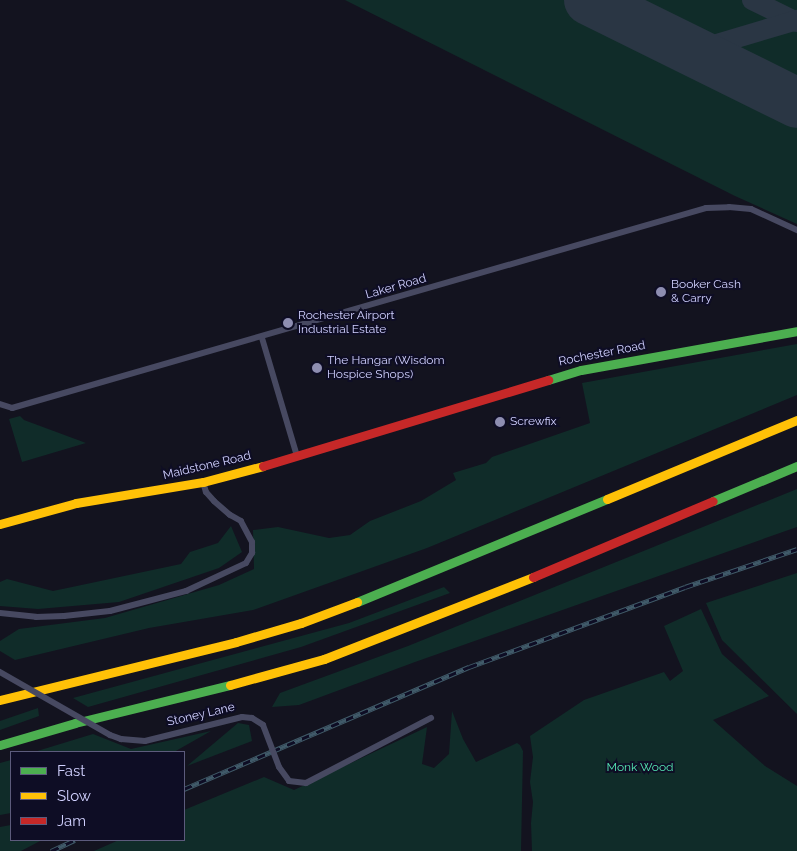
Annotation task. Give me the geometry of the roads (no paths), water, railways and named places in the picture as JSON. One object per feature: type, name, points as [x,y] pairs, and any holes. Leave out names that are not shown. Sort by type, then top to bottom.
[{"type":"main road","name":"Rochester Road","points":[[417,419],[581,370],[797,331]]},
{"type":"main road","name":"Maidstone Road","points":[[0,524],[76,503],[203,482],[297,456],[417,419]]},
{"type":"main road","points":[[0,700],[87,676],[236,642],[301,623],[421,577],[797,420]]},
{"type":"main road","points":[[0,745],[75,723],[227,686],[324,659],[518,583],[797,466]]},
{"type":"street","name":"Laker Road","points":[[0,404],[12,408],[262,338],[706,208],[729,206],[751,209],[797,230]]},
{"type":"street","points":[[262,338],[297,456]]},
{"type":"street","points":[[0,613],[36,617],[110,611],[186,591],[246,563],[252,553],[252,542],[241,521],[230,515],[214,501],[206,492],[203,482]]},
{"type":"street","name":"Stoney Lane","points":[[0,672],[110,735],[121,739],[144,740],[242,717],[252,718],[262,724],[279,767],[289,781],[306,783],[431,718]]},
{"type":"railway","points":[[185,789],[469,667],[685,587],[797,549]]},
{"type":"railway","points":[[51,851],[73,841]]},
{"type":"place","name":"Booker Cash & Carry","points":[[661,292]]},
{"type":"place","name":"Rochester Airport Industrial Estate","points":[[288,323]]},
{"type":"place","name":"The Hangar (Wisdom Hospice Shops)","points":[[317,368]]},
{"type":"place","name":"Screwfix","points":[[500,422]]},
{"type":"park label","name":"Monk Wood","points":[[640,768]]}]
